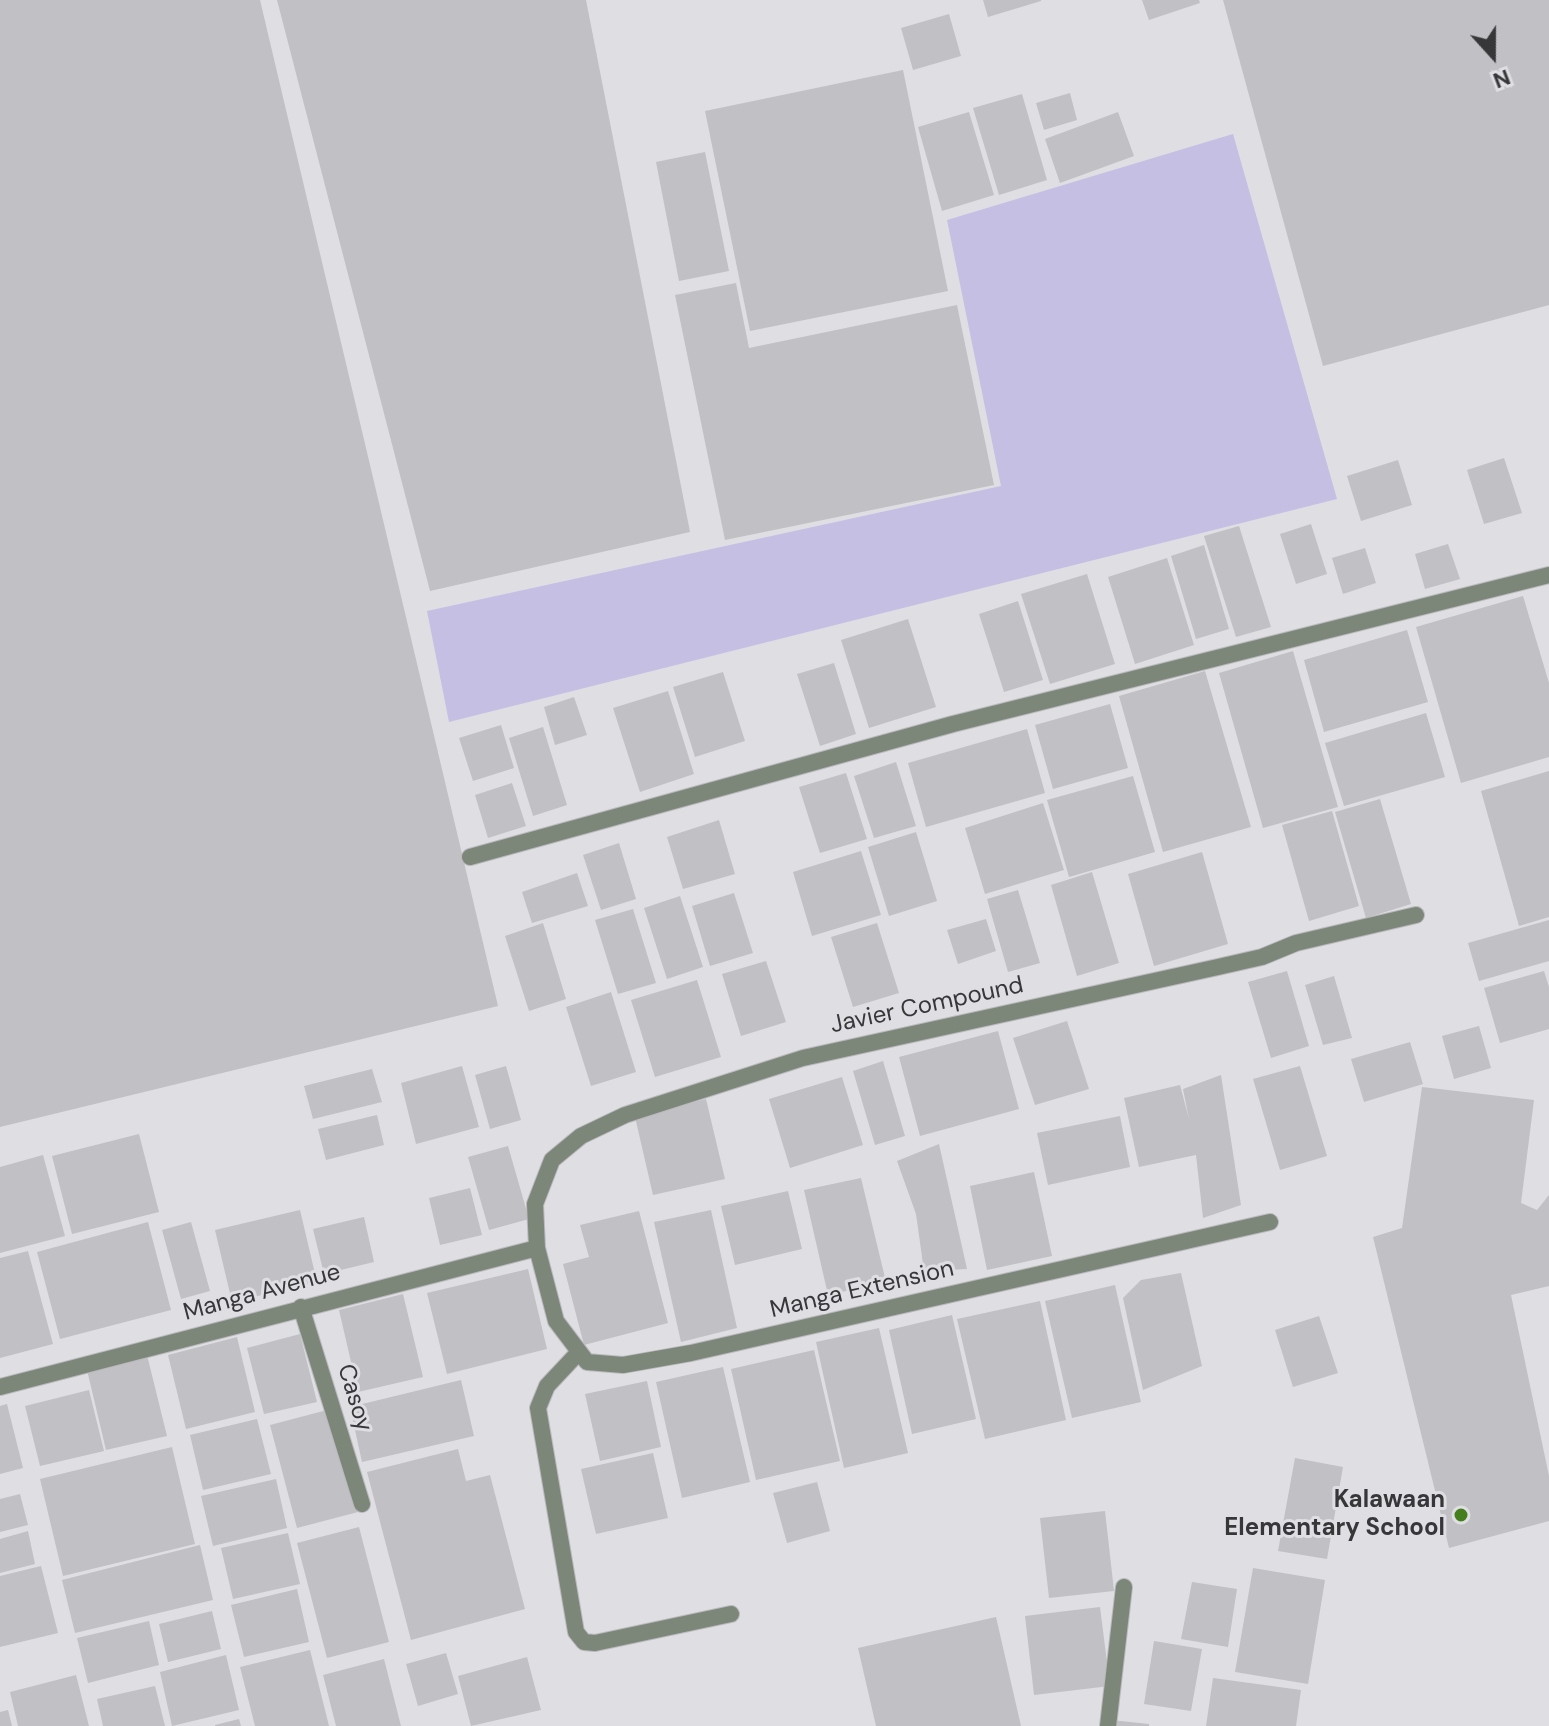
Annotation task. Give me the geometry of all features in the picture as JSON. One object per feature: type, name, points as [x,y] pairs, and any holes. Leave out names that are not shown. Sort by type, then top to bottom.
[{"type":"street","points":[[470,857],[953,724],[1549,575]]},
{"type":"street","name":"Javier Compound","points":[[537,1248],[535,1204],[552,1160],[581,1136],[625,1115],[803,1058],[1232,964],[1296,943],[1416,915]]},
{"type":"street","name":"Manga Extension","points":[[578,1353],[587,1362],[623,1365],[691,1353],[1270,1222]]},
{"type":"street","points":[[537,1248],[556,1321],[578,1353],[547,1386],[538,1408],[576,1632],[584,1642],[595,1643],[731,1614]]},
{"type":"street","name":"Manga Avenue","points":[[0,1387],[537,1248]]},
{"type":"street","name":"Casoy","points":[[301,1307],[362,1504]]},
{"type":"street","points":[[1108,1726],[1124,1587]]},
{"type":"shaded area","points":[[1233,134],[1337,499],[449,722],[427,611],[1001,486],[947,220]]},
{"type":"building","points":[[0,0],[260,0],[498,1006],[0,1127]]},
{"type":"building","points":[[277,0],[586,0],[690,532],[430,591]]},
{"type":"building","points":[[983,0],[1041,0],[1041,1],[988,17]]},
{"type":"building","points":[[1142,0],[1199,0],[1200,3],[1149,20]]},
{"type":"building","points":[[1223,0],[1549,0],[1549,305],[1323,366]]},
{"type":"building","points":[[949,14],[961,56],[913,70],[901,28]]},
{"type":"building","points":[[903,70],[948,291],[750,331],[705,111]]},
{"type":"building","points":[[1070,93],[1077,120],[1044,130],[1036,103]]},
{"type":"building","points":[[1022,94],[1047,180],[999,195],[973,108]]},
{"type":"building","points":[[969,112],[994,195],[942,211],[918,127]]},
{"type":"building","points":[[1118,112],[1134,156],[1060,183],[1045,139]]},
{"type":"building","points":[[705,152],[729,271],[679,281],[656,162]]},
{"type":"building","points":[[736,283],[749,348],[957,305],[994,485],[725,540],[675,295]]},
{"type":"building","points":[[1504,458],[1522,513],[1484,524],[1467,470]]},
{"type":"building","points":[[1398,460],[1412,505],[1361,521],[1347,476]]},
{"type":"building","points":[[1311,524],[1327,574],[1296,584],[1280,534]]},
{"type":"building","points":[[1239,526],[1271,627],[1236,637],[1204,536]]},
{"type":"building","points":[[1448,544],[1460,579],[1425,589],[1415,554]]},
{"type":"building","points":[[1204,545],[1229,629],[1196,639],[1171,556]]},
{"type":"building","points":[[1365,548],[1376,583],[1343,594],[1332,558]]},
{"type":"building","points":[[1167,558],[1194,645],[1135,664],[1108,577]]},
{"type":"building","points":[[1087,574],[1115,664],[1050,684],[1021,594]]},
{"type":"building","points":[[1523,596],[1549,683],[1549,757],[1461,783],[1416,627]]},
{"type":"building","points":[[1018,601],[1043,680],[1004,692],[979,614]]},
{"type":"building","points":[[908,619],[936,707],[869,728],[841,640]]},
{"type":"building","points":[[1407,630],[1428,702],[1324,732],[1304,660]]},
{"type":"building","points":[[1293,651],[1338,807],[1263,828],[1219,673]]},
{"type":"building","points":[[834,663],[856,734],[820,746],[797,674]]},
{"type":"building","points":[[1205,671],[1251,827],[1163,852],[1119,696]]},
{"type":"building","points":[[723,672],[745,741],[695,757],[673,687]]},
{"type":"building","points":[[668,691],[694,774],[640,792],[613,708]]},
{"type":"building","points":[[574,697],[587,735],[555,745],[544,707]]},
{"type":"building","points":[[1110,704],[1128,768],[1053,789],[1035,725]]},
{"type":"building","points":[[1426,713],[1445,777],[1344,806],[1325,743]]},
{"type":"building","points":[[501,725],[514,768],[473,781],[459,738]]},
{"type":"building","points":[[543,727],[567,805],[533,816],[509,738]]},
{"type":"building","points":[[1027,729],[1045,793],[926,827],[908,763]]},
{"type":"building","points":[[896,762],[916,826],[874,838],[854,776]]},
{"type":"building","points":[[1549,771],[1549,917],[1519,926],[1481,791]]},
{"type":"building","points":[[846,773],[867,839],[820,853],[799,787]]},
{"type":"building","points":[[1133,776],[1155,852],[1069,877],[1047,800]]},
{"type":"building","points":[[512,783],[526,826],[488,838],[475,795]]},
{"type":"building","points":[[1380,799],[1411,904],[1366,918],[1335,812]]},
{"type":"building","points":[[1043,803],[1064,870],[985,894],[965,828]]},
{"type":"building","points":[[1332,811],[1359,906],[1309,921],[1282,825]]},
{"type":"building","points":[[719,820],[735,874],[683,889],[667,837]]},
{"type":"building","points":[[916,832],[937,901],[889,916],[868,847]]},
{"type":"building","points":[[619,843],[636,899],[601,910],[583,855]]},
{"type":"building","points":[[861,851],[881,915],[812,936],[793,872]]},
{"type":"building","points":[[1202,852],[1228,944],[1154,966],[1128,874]]},
{"type":"building","points":[[1092,872],[1119,963],[1077,976],[1051,885]]},
{"type":"building","points":[[577,873],[588,906],[532,923],[522,892]]},
{"type":"building","points":[[1018,890],[1040,963],[1008,972],[987,899]]},
{"type":"building","points":[[734,893],[753,953],[710,966],[692,906]]},
{"type":"building","points":[[680,896],[703,967],[667,979],[644,908]]},
{"type":"building","points":[[633,909],[656,983],[618,994],[595,920]]},
{"type":"building","points":[[986,919],[996,951],[958,964],[947,930]]},
{"type":"building","points":[[1549,920],[1549,961],[1479,981],[1468,943]]},
{"type":"building","points":[[543,923],[566,999],[529,1011],[505,936]]},
{"type":"building","points":[[877,923],[899,993],[853,1007],[831,937]]},
{"type":"building","points":[[766,961],[786,1022],[741,1036],[722,974]]},
{"type":"building","points":[[1287,971],[1309,1046],[1271,1058],[1248,982]]},
{"type":"building","points":[[1544,971],[1549,987],[1549,1029],[1500,1043],[1484,988]]},
{"type":"building","points":[[1334,976],[1352,1038],[1323,1045],[1305,985]]},
{"type":"building","points":[[697,980],[721,1057],[655,1077],[631,1000]]},
{"type":"building","points":[[611,992],[636,1072],[591,1086],[566,1007]]},
{"type":"building","points":[[1067,1021],[1089,1089],[1035,1105],[1013,1038]]},
{"type":"building","points":[[1479,1026],[1491,1068],[1454,1079],[1442,1036]]},
{"type":"building","points":[[998,1031],[1019,1109],[920,1136],[899,1057]]},
{"type":"building","points":[[1410,1042],[1423,1084],[1364,1102],[1351,1059]]},
{"type":"building","points":[[883,1061],[905,1136],[875,1145],[853,1071]]},
{"type":"building","points":[[462,1066],[479,1127],[416,1144],[401,1083]]},
{"type":"building","points":[[506,1066],[521,1120],[490,1129],[475,1075]]},
{"type":"building","points":[[1300,1066],[1327,1156],[1280,1170],[1253,1079]]},
{"type":"building","points":[[372,1069],[382,1102],[313,1119],[304,1086]]},
{"type":"building","points":[[1221,1075],[1241,1205],[1203,1218],[1196,1155],[1139,1167],[1124,1098],[1180,1085],[1189,1119],[1183,1089]]},
{"type":"building","points":[[842,1077],[863,1145],[790,1168],[769,1099]]},
{"type":"building","points":[[1422,1087],[1534,1100],[1521,1203],[1537,1210],[1549,1195],[1549,1286],[1511,1295],[1549,1476],[1549,1521],[1449,1548],[1373,1237],[1402,1228]]},
{"type":"building","points":[[706,1099],[725,1179],[653,1195],[635,1117]]},
{"type":"building","points":[[377,1115],[384,1145],[326,1160],[318,1129]]},
{"type":"building","points":[[1120,1116],[1130,1167],[1048,1185],[1037,1133]]},
{"type":"building","points":[[139,1134],[159,1212],[72,1234],[52,1156]]},
{"type":"building","points":[[939,1144],[967,1269],[924,1271],[916,1214],[897,1161]]},
{"type":"building","points":[[508,1146],[529,1219],[489,1230],[468,1157]]},
{"type":"building","points":[[43,1155],[65,1236],[0,1253],[0,1167]]},
{"type":"building","points":[[1034,1172],[1052,1256],[987,1270],[970,1186]]},
{"type":"building","points":[[861,1178],[886,1282],[828,1295],[804,1190]]},
{"type":"building","points":[[470,1188],[482,1235],[440,1245],[429,1198]]},
{"type":"building","points":[[788,1191],[802,1249],[735,1265],[721,1206]]},
{"type":"building","points":[[300,1210],[317,1282],[232,1302],[215,1230]]},
{"type":"building","points":[[711,1210],[737,1328],[681,1342],[654,1222]]},
{"type":"building","points":[[639,1211],[668,1323],[584,1345],[563,1264],[589,1257],[580,1225]]},
{"type":"building","points":[[364,1217],[374,1262],[324,1274],[313,1229]]},
{"type":"building","points":[[148,1222],[171,1310],[60,1339],[37,1252]]},
{"type":"building","points":[[191,1222],[210,1291],[181,1299],[162,1230]]},
{"type":"building","points":[[28,1251],[53,1344],[0,1358],[0,1258]]},
{"type":"building","points":[[528,1269],[547,1349],[447,1374],[427,1293]]},
{"type":"building","points":[[1181,1273],[1202,1366],[1143,1390],[1123,1298],[1141,1280]]},
{"type":"building","points":[[1115,1285],[1141,1402],[1072,1418],[1045,1301]]},
{"type":"building","points":[[403,1294],[423,1377],[358,1392],[339,1310]]},
{"type":"building","points":[[1040,1301],[1066,1420],[985,1439],[957,1319]]},
{"type":"building","points":[[952,1315],[976,1419],[912,1434],[889,1330]]},
{"type":"building","points":[[1319,1316],[1338,1373],[1293,1387],[1275,1330]]},
{"type":"building","points":[[879,1328],[908,1453],[844,1468],[816,1342]]},
{"type":"building","points":[[300,1334],[317,1402],[264,1414],[247,1348]]},
{"type":"building","points":[[237,1337],[255,1412],[186,1429],[168,1355]]},
{"type":"building","points":[[814,1350],[840,1461],[756,1480],[731,1369]]},
{"type":"building","points":[[147,1355],[167,1436],[106,1450],[87,1370]]},
{"type":"building","points":[[723,1367],[750,1482],[682,1498],[656,1382]]},
{"type":"building","points":[[461,1380],[474,1436],[362,1462],[350,1407]]},
{"type":"building","points":[[647,1381],[661,1447],[600,1461],[585,1394]]},
{"type":"building","points":[[89,1390],[104,1451],[40,1466],[25,1406]]},
{"type":"building","points":[[7,1404],[23,1468],[0,1474],[0,1406]]},
{"type":"building","points":[[331,1409],[358,1512],[297,1528],[270,1425]]},
{"type":"building","points":[[257,1419],[271,1474],[203,1490],[190,1435]]},
{"type":"building","points":[[172,1447],[195,1544],[63,1576],[40,1479]]},
{"type":"building","points":[[458,1449],[466,1481],[490,1475],[525,1609],[411,1640],[367,1472]]},
{"type":"building","points":[[653,1453],[668,1518],[596,1534],[581,1469]]},
{"type":"building","points":[[1295,1458],[1343,1467],[1327,1559],[1278,1551]]},
{"type":"building","points":[[276,1479],[287,1528],[213,1546],[201,1496]]},
{"type":"building","points":[[817,1482],[830,1531],[787,1543],[773,1493]]},
{"type":"building","points":[[20,1494],[28,1525],[0,1532],[0,1499]]},
{"type":"building","points":[[1105,1511],[1114,1591],[1049,1598],[1040,1518]]},
{"type":"building","points":[[359,1527],[389,1642],[327,1658],[297,1543]]},
{"type":"building","points":[[28,1531],[35,1564],[0,1573],[0,1539]]},
{"type":"building","points":[[288,1533],[300,1584],[233,1599],[221,1548]]},
{"type":"building","points":[[200,1545],[213,1600],[75,1633],[62,1580]]},
{"type":"building","points":[[41,1566],[58,1633],[0,1647],[0,1576]]},
{"type":"building","points":[[1253,1568],[1325,1580],[1308,1684],[1235,1672]]},
{"type":"building","points":[[1192,1582],[1237,1589],[1228,1647],[1181,1639]]},
{"type":"building","points":[[297,1589],[309,1642],[244,1657],[231,1605]]},
{"type":"building","points":[[1100,1607],[1110,1686],[1034,1695],[1025,1616]]},
{"type":"building","points":[[212,1611],[221,1649],[168,1662],[159,1624]]},
{"type":"building","points":[[996,1617],[1021,1726],[876,1726],[858,1648]]},
{"type":"building","points":[[149,1621],[159,1665],[88,1683],[77,1638]]},
{"type":"building","points":[[1154,1641],[1202,1649],[1191,1711],[1144,1704]]},
{"type":"building","points":[[310,1650],[329,1726],[255,1726],[240,1667]]},
{"type":"building","points":[[446,1653],[458,1694],[418,1706],[406,1664]]},
{"type":"building","points":[[226,1655],[239,1710],[172,1726],[160,1672]]},
{"type":"building","points":[[527,1657],[541,1710],[471,1726],[458,1676]]},
{"type":"building","points":[[384,1659],[401,1726],[336,1726],[323,1675]]},
{"type":"building","points":[[76,1675],[89,1726],[18,1726],[10,1692]]},
{"type":"building","points":[[1213,1678],[1301,1690],[1296,1726],[1206,1726]]},
{"type":"building","points":[[155,1686],[165,1726],[103,1726],[97,1699]]},
{"type":"building","points":[[8,1710],[12,1726],[0,1726],[0,1712]]},
{"type":"building","points":[[239,1719],[241,1726],[215,1726],[215,1725]]},
{"type":"building","points":[[1111,1720],[1149,1724],[1149,1726],[1111,1726]]},
{"type":"place","name":"Kalawaan Elementary School","points":[[1461,1515]]}]
